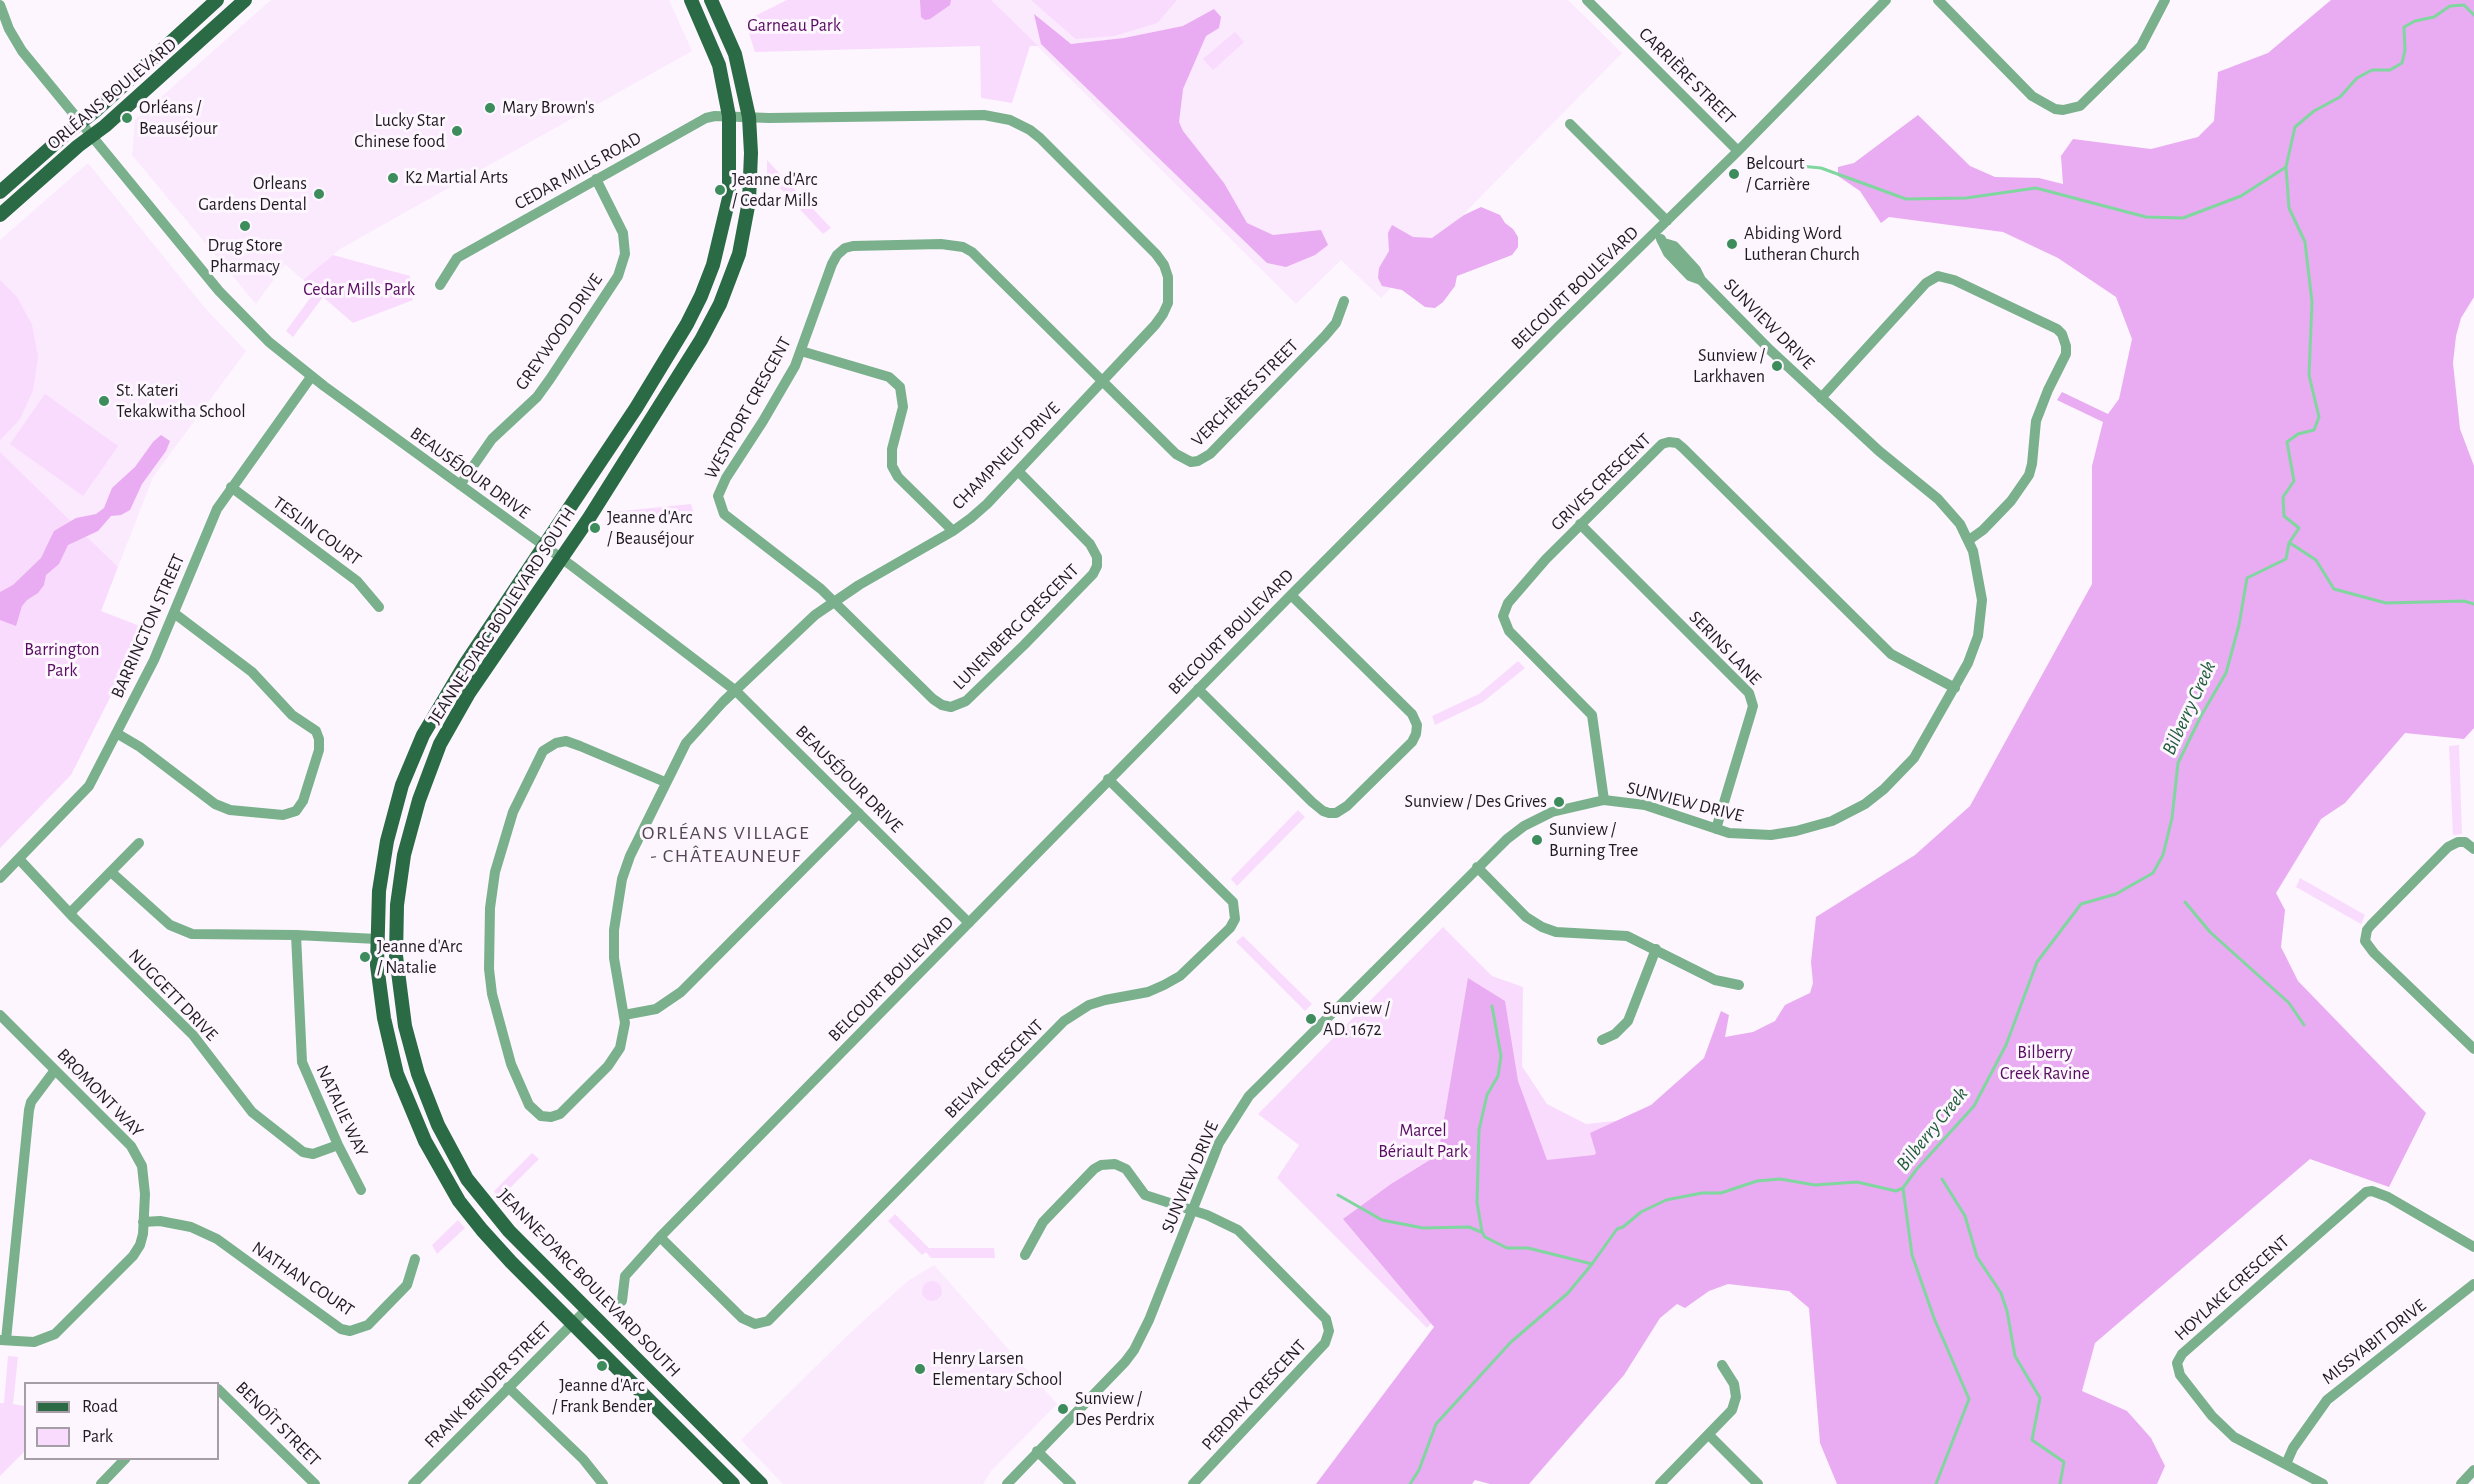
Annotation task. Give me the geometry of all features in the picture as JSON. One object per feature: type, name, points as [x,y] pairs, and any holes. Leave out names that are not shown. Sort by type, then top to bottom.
[{"type":"main road","name":"ORLÉANS BOULEVARD","points":[[0,192],[151,62],[217,0]]},
{"type":"main road","name":"ORLÉANS BOULEVARD","points":[[0,215],[91,135],[105,126],[245,0]]},
{"type":"main road","name":"JEANNE-D'ARC BOULEVARD SOUTH","points":[[691,0],[719,65],[729,116],[729,198],[713,265],[701,296],[636,408],[453,684],[423,735],[402,785],[387,841],[379,891],[377,939],[379,992],[390,1049],[405,1096],[425,1141],[448,1183],[495,1245],[733,1484]]},
{"type":"main road","name":"JEANNE-D'ARC BOULEVARD SOUTH","points":[[711,0],[735,54],[749,117],[751,153],[749,201],[739,254],[720,304],[701,340],[652,420],[589,518],[469,693],[451,724],[427,776],[410,828],[400,880],[396,956],[401,1004],[411,1051],[426,1099],[467,1179],[493,1214],[761,1484]]},
{"type":"street","name":"CARRIÈRE STREET","points":[[1587,0],[1738,151]]},
{"type":"street","name":"BELCOURT BOULEVARD","points":[[622,1301],[625,1276],[660,1237],[1108,779],[1558,327],[1738,151],[1886,0]]},
{"type":"street","points":[[1938,0],[2032,96],[2048,106],[2064,110],[2080,106],[2140,46],[2165,0]]},
{"type":"street","name":"BEAUSÉJOUR DRIVE","points":[[0,5],[9,29],[19,45],[80,122],[219,291],[268,342],[311,377],[560,558],[736,690],[969,923]]},
{"type":"street","name":"CHAMPNEUF DRIVE","points":[[665,782],[580,746],[566,741],[556,743],[543,751],[521,793],[506,831],[495,872],[490,908],[488,944],[492,994],[511,1064],[529,1105],[541,1116],[551,1118],[560,1114],[615,1057],[624,1035],[624,1015],[614,958],[617,902],[630,856],[686,742],[798,630],[834,601],[971,518],[1102,382],[1163,314],[1169,291],[1164,265],[1156,254],[1030,130],[1010,120],[984,115],[749,117]]},
{"type":"street","name":"CEDAR MILLS ROAD","points":[[440,285],[457,258],[706,118],[749,117]]},
{"type":"street","points":[[1570,124],[1667,221]]},
{"type":"street","name":"GREYWOOD DRIVE","points":[[460,485],[492,439],[537,397],[618,276],[625,255],[623,233],[596,180]]},
{"type":"street","name":"SUNVIEW DRIVE","points":[[1006,1484],[1109,1379],[1134,1350],[1149,1320],[1219,1143],[1249,1096],[1507,838],[1540,817],[1564,808],[1604,800],[1645,805],[1729,833],[1749,835],[1784,834],[1832,821],[1865,804],[1884,789],[1914,758],[1955,688],[1974,650],[1982,612],[1980,575],[1969,540],[1960,524],[1938,498],[1907,475],[1821,398],[1701,280],[1696,270],[1674,246],[1664,243],[1655,233]]},
{"type":"street","name":"WESTPORT CRESCENT","points":[[834,601],[787,561],[724,514],[718,496],[726,478],[763,421],[801,351],[832,264],[845,248],[953,245],[963,248],[979,258],[1102,382]]},
{"type":"street","points":[[1821,398],[1926,284],[1938,276],[1954,280],[2057,329],[2065,339],[2066,354],[2048,390],[2037,421],[2029,475],[2011,501],[1983,530],[1969,540]]},
{"type":"street","name":"VERCHÈRES STREET","points":[[1102,382],[1176,454],[1184,460],[1198,461],[1210,454],[1325,336],[1335,323],[1344,301]]},
{"type":"street","points":[[801,351],[889,377],[900,387],[903,407],[892,449],[892,466],[898,477],[953,531]]},
{"type":"street","name":"BARRINGTON STREET","points":[[0,878],[79,798],[97,773],[154,660],[217,509],[311,377]]},
{"type":"street","name":"GRIVES CRESCENT","points":[[1604,800],[1592,715],[1509,632],[1503,616],[1508,603],[1526,580],[1655,448],[1669,442],[1677,443],[1891,654],[1955,688]]},
{"type":"street","name":"LUNENBERG CRESCENT","points":[[834,601],[933,699],[942,705],[951,707],[966,701],[1094,574],[1097,566],[1097,557],[1090,544],[1018,471]]},
{"type":"street","name":"TESLIN COURT","points":[[231,487],[357,581],[379,607]]},
{"type":"street","name":"SERINS LANE","points":[[1580,525],[1749,693],[1753,706],[1716,829]]},
{"type":"street","points":[[1198,689],[1312,802],[1329,813],[1336,813],[1347,806],[1404,750],[1416,734],[1417,725],[1412,714],[1291,595]]},
{"type":"street","points":[[118,734],[140,747],[215,804],[230,810],[283,815],[296,811],[303,801],[319,750],[316,731],[292,716],[252,672],[174,613]]},
{"type":"street","name":"BELVAL CRESCENT","points":[[660,1237],[742,1318],[755,1324],[768,1321],[1064,1022],[1089,1005],[1148,992],[1164,985],[1180,976],[1223,935],[1235,919],[1233,902],[1108,779]]},
{"type":"street","points":[[624,1015],[656,1009],[681,992],[858,813]]},
{"type":"street","points":[[2474,849],[2465,842],[2458,842],[2448,847],[2371,925],[2367,930],[2365,941],[2374,953],[2474,1049]]},
{"type":"street","points":[[70,913],[139,843]]},
{"type":"street","name":"NUGGETT DRIVE","points":[[19,859],[193,1035],[252,1112],[303,1152],[313,1154],[338,1145]]},
{"type":"street","points":[[1477,867],[1526,917],[1542,927],[1556,932],[1628,936],[1715,980],[1739,986]]},
{"type":"street","points":[[111,872],[170,925],[192,934],[296,935],[377,939]]},
{"type":"street","name":"NATALIE WAY","points":[[296,935],[302,1062],[338,1145],[361,1190]]},
{"type":"street","points":[[1602,1040],[1615,1034],[1628,1021],[1656,950]]},
{"type":"street","name":"BROMONT WAY","points":[[0,1015],[123,1136],[137,1155],[145,1180],[140,1245],[134,1256],[55,1334],[34,1342],[3,1340]]},
{"type":"street","points":[[3,1340],[29,1110],[35,1095],[55,1070]]},
{"type":"street","points":[[1025,1255],[1043,1222],[1094,1169],[1101,1165],[1109,1163],[1126,1169],[1144,1195],[1192,1211]]},
{"type":"street","name":"HOYLAKE CRESCENT","points":[[2323,1484],[2234,1437],[2212,1416],[2180,1375],[2178,1362],[2182,1354],[2366,1192],[2372,1191],[2388,1197],[2474,1246]]},
{"type":"street","name":"PERDRIX CRESCENT","points":[[1192,1211],[1238,1230],[1326,1319],[1329,1331],[1324,1343],[1193,1484]]},
{"type":"street","name":"NATHAN COURT","points":[[143,1222],[160,1221],[191,1227],[211,1236],[341,1329],[350,1331],[368,1325],[407,1285],[416,1259]]},
{"type":"street","name":"MISSYABIT DRIVE","points":[[2286,1464],[2293,1448],[2327,1400],[2474,1284]]},
{"type":"street","name":"FRANK BENDER STREET","points":[[413,1484],[587,1309]]},
{"type":"street","points":[[1660,1484],[1732,1410],[1736,1397],[1734,1384],[1722,1365]]},
{"type":"street","points":[[508,1387],[583,1459],[603,1484]]},
{"type":"street","name":"BENOÎT STREET","points":[[219,1390],[315,1484]]},
{"type":"street","points":[[1709,1435],[1758,1484]]},
{"type":"street","points":[[1037,1451],[1071,1484]]},
{"type":"street","points":[[101,1484],[124,1460]]},
{"type":"street","points":[[2461,1484],[2474,1470]]},
{"type":"shaded area","points":[[271,0],[669,0],[692,51],[340,249],[303,280],[285,264],[256,304],[132,155],[135,120]]},
{"type":"shaded area","points":[[991,0],[1568,0],[1622,53],[1381,298],[1341,260],[1296,304]]},
{"type":"shaded area","name":"St. Kateri Tekakwitha School","points":[[88,163],[205,308],[246,351],[153,477],[118,567],[0,452],[0,240]]},
{"type":"shaded area","name":"Henry Larsen Elementary School","points":[[934,1265],[1057,1404],[991,1471],[983,1484],[783,1484],[741,1440],[850,1333],[909,1280]]},
{"type":"green space","name":"Garneau Park","points":[[787,0],[991,0],[1038,46],[1030,46],[1012,103],[981,98],[980,46],[755,52],[745,21]]},
{"type":"green space","points":[[920,0],[951,0],[950,5],[925,20],[921,17]]},
{"type":"green space","points":[[1031,0],[1177,0],[1157,23],[1114,36],[1076,39]]},
{"type":"green space","name":"Bilberry Creek Ravine","points":[[2331,0],[2474,0],[2474,297],[2461,318],[2453,363],[2460,429],[2474,466],[2474,728],[2464,739],[2405,733],[2345,803],[2321,819],[2276,893],[2285,910],[2281,947],[2298,981],[2426,1113],[2389,1187],[2310,1159],[2095,1343],[2082,1391],[2127,1411],[2151,1438],[2165,1466],[2157,1484],[1837,1484],[1820,1443],[1809,1308],[1789,1291],[1728,1284],[1709,1291],[1685,1308],[1677,1304],[1660,1318],[1624,1375],[1529,1484],[1490,1484],[1475,1480],[1472,1484],[1316,1484],[1434,1327],[1343,1219],[1391,1184],[1438,1155],[1468,978],[1505,1001],[1518,1081],[1547,1160],[1594,1155],[1596,1153],[1590,1133],[1651,1105],[1704,1058],[1721,1011],[1729,1015],[1725,1037],[1753,1032],[1775,1021],[1785,1005],[1810,993],[1813,983],[1811,962],[1816,917],[1915,855],[1970,806],[2092,584],[2092,466],[2103,422],[2057,400],[2062,392],[2108,414],[2119,399],[2132,339],[2116,297],[2058,258],[2003,232],[1889,217],[1881,223],[1860,191],[1838,176],[1838,167],[1854,163],[1918,115],[1970,166],[1995,177],[2039,178],[2063,184],[2061,156],[2073,139],[2151,149],[2198,137],[2214,121],[2218,72],[2268,53]]},
{"type":"green space","points":[[1214,9],[1221,17],[1219,28],[1206,36],[1183,89],[1179,122],[1183,131],[1224,183],[1247,223],[1273,235],[1321,230],[1328,245],[1315,255],[1286,267],[1267,263],[1041,44],[1034,14],[1071,44],[1124,38],[1183,26]]},
{"type":"green space","points":[[1235,32],[1244,42],[1213,70],[1203,59]]},
{"type":"green space","points":[[767,160],[831,228],[823,234],[767,174]]},
{"type":"green space","points":[[1481,207],[1500,215],[1513,229],[1518,237],[1518,247],[1512,255],[1457,276],[1455,286],[1443,302],[1435,308],[1425,307],[1402,290],[1382,286],[1378,278],[1379,268],[1389,251],[1388,233],[1392,225],[1413,237],[1432,238],[1464,215]]},
{"type":"green space","name":"Cedar Mills Park","points":[[333,255],[410,276],[409,286],[413,300],[353,323],[323,297],[293,337],[286,331],[316,290],[303,280]]},
{"type":"green space","points":[[0,280],[17,297],[32,325],[38,357],[33,390],[20,419],[0,440]]},
{"type":"green space","points":[[45,394],[118,446],[83,496],[10,444]]},
{"type":"green space","points":[[161,435],[170,441],[166,451],[142,484],[130,510],[121,515],[111,516],[98,531],[68,545],[59,564],[46,575],[44,585],[38,593],[22,606],[16,626],[0,620],[0,592],[13,585],[41,558],[54,531],[76,518],[96,514],[104,508],[112,488],[135,467]]},
{"type":"green space","name":"Barrington Park","points":[[0,452],[118,567],[101,611],[145,628],[71,775],[0,848]]},
{"type":"green space","points":[[691,504],[694,514],[605,522],[612,512]]},
{"type":"green space","points":[[1518,661],[1525,668],[1483,702],[1435,725],[1432,716],[1479,694]]},
{"type":"green space","points":[[2459,745],[2462,834],[2453,835],[2449,746]]},
{"type":"green space","points":[[1298,810],[1305,817],[1237,886],[1231,879]]},
{"type":"green space","points":[[2300,878],[2365,915],[2361,924],[2296,887]]},
{"type":"green space","name":"Marcel Bériault Park","points":[[1443,927],[1492,976],[1523,987],[1522,1066],[1547,1104],[1586,1124],[1634,1119],[1507,1233],[1427,1328],[1277,1178],[1299,1145],[1258,1114]]},
{"type":"green space","points":[[1243,936],[1312,1004],[1305,1011],[1236,942]]},
{"type":"green space","points":[[532,1153],[539,1159],[499,1199],[494,1191]]},
{"type":"green space","points":[[895,1214],[929,1248],[994,1248],[995,1258],[931,1258],[926,1252],[922,1255],[888,1221]]},
{"type":"green space","points":[[458,1220],[465,1228],[437,1254],[432,1245]]},
{"type":"green space","points":[[932,1281],[939,1284],[942,1291],[939,1298],[932,1301],[925,1298],[922,1291],[925,1284]]},
{"type":"green space","points":[[8,1356],[18,1357],[13,1404],[24,1406],[24,1452],[0,1476],[0,1403],[4,1403]]},
{"type":"waterway","name":"Bilberry Creek","points":[[1936,1484],[1969,1399],[1934,1318],[1912,1255],[1903,1188],[1916,1170],[1974,1106],[2006,1045],[2037,962],[2081,904],[2116,894],[2153,873],[2163,855],[2172,818],[2178,763],[2201,716],[2226,673],[2239,625],[2247,578],[2286,559],[2289,543],[2299,528],[2284,516],[2283,497],[2294,481],[2287,442],[2298,434],[2314,430],[2319,417],[2309,375],[2312,302],[2305,242],[2289,208],[2286,167],[2295,127],[2314,111],[2340,97],[2357,78],[2372,70],[2390,70],[2402,63],[2405,50],[2404,27],[2415,21],[2434,17],[2450,6],[2464,5],[2474,15]]},
{"type":"waterway","points":[[1790,165],[1821,168],[1906,199],[1966,198],[2036,188],[2146,217],[2183,218],[2241,196],[2286,167]]},
{"type":"waterway","points":[[2290,543],[2316,560],[2334,589],[2386,603],[2464,601],[2474,604]]},
{"type":"waterway","points":[[2185,902],[2210,932],[2289,1003],[2304,1025]]},
{"type":"waterway","points":[[1492,1006],[1501,1056],[1498,1076],[1487,1095],[1479,1130],[1477,1202],[1482,1232],[1485,1237],[1507,1248],[1528,1248],[1592,1264]]},
{"type":"waterway","points":[[1410,1484],[1419,1470],[1436,1424],[1511,1342],[1568,1293],[1617,1229],[1623,1227],[1641,1212],[1666,1200],[1702,1193],[1721,1193],[1757,1181],[1780,1179],[1815,1185],[1857,1182],[1896,1191],[1903,1188]]},
{"type":"waterway","points":[[1942,1179],[1965,1216],[1977,1257],[2001,1293],[2007,1311],[2015,1356],[2040,1398],[2032,1440],[2064,1462],[2060,1484]]},
{"type":"waterway","points":[[1338,1195],[1382,1220],[1423,1228],[1469,1227],[1481,1232]]},
{"type":"place","name":"Mary Brown's","points":[[490,108]]},
{"type":"place","name":"Orléans / Beauséjour","points":[[127,118]]},
{"type":"place","name":"Lucky Star Chinese food","points":[[457,131]]},
{"type":"place","name":"Belcourt / Carrière","points":[[1734,174]]},
{"type":"place","name":"K2 Martial Arts","points":[[393,178]]},
{"type":"place","name":"Jeanne d'Arc / Cedar Mills","points":[[720,190]]},
{"type":"place","name":"Orleans Gardens Dental","points":[[319,194]]},
{"type":"place","name":"Drug Store Pharmacy","points":[[245,226]]},
{"type":"place","name":"Abiding Word Lutheran Church","points":[[1732,244]]},
{"type":"place","name":"Sunview / Larkhaven","points":[[1777,366]]},
{"type":"place","name":"St. Kateri Tekakwitha School","points":[[104,401]]},
{"type":"place","name":"Jeanne d'Arc / Beauséjour","points":[[595,528]]},
{"type":"place","name":"Sunview / Des Grives","points":[[1559,802]]},
{"type":"place","name":"Sunview / Burning Tree","points":[[1537,840]]},
{"type":"place","name":"Jeanne d'Arc / Natalie","points":[[365,957]]},
{"type":"place","name":"Sunview / AD. 1672","points":[[1311,1019]]},
{"type":"place","name":"Jeanne d'Arc / Frank Bender","points":[[602,1366]]},
{"type":"place","name":"Henry Larsen Elementary School","points":[[920,1369]]},
{"type":"place","name":"Sunview / Des Perdrix","points":[[1063,1409]]},
{"type":"district","name":"ORLÉANS VILLAGE - CHÂTEAUNEUF","points":[[726,844]]}]
